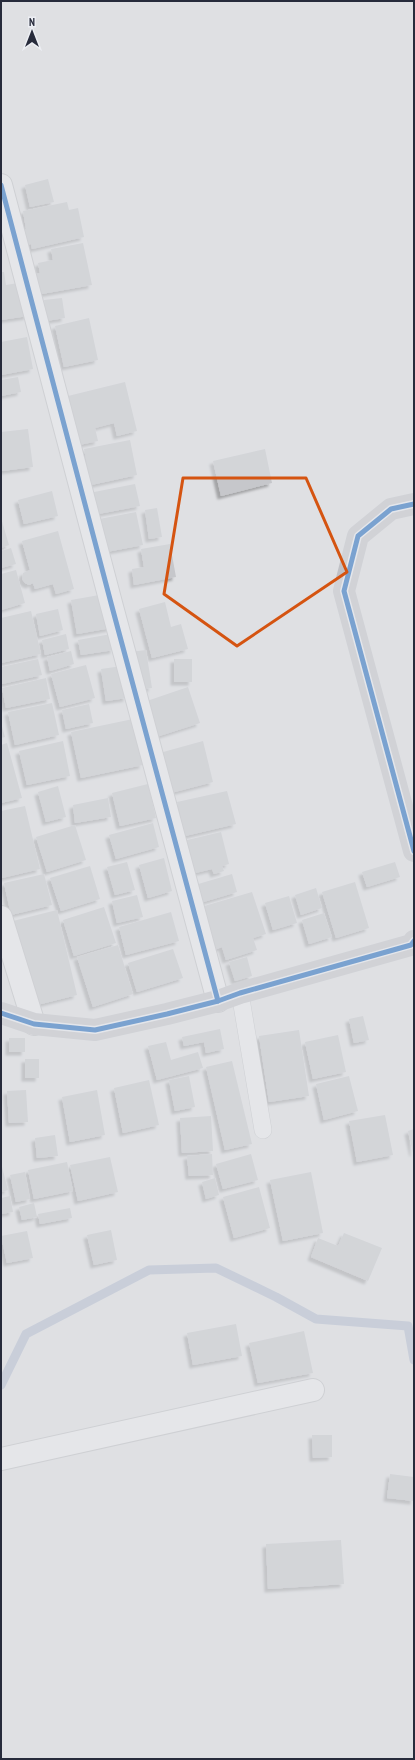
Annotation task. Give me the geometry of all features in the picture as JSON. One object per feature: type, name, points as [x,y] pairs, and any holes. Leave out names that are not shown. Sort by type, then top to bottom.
[{"type":"street","points":[[1,185],[218,1001]]},
{"type":"street","points":[[414,504],[391,509],[358,536],[344,591],[414,851]]},
{"type":"street","points":[[1,917],[34,1024]]},
{"type":"street","points":[[1,1013],[34,1024],[95,1030],[218,1001],[240,993],[411,945],[414,941]]},
{"type":"street","points":[[1,1459],[313,1390]]},
{"type":"lane","points":[[240,993],[262,1130]]},
{"type":"highlighted area","points":[[183,478],[306,478],[347,572],[237,646],[164,594]]},
{"type":"building","points":[[48,179],[54,202],[30,207],[25,185]]},
{"type":"building","points":[[67,202],[69,210],[78,208],[84,237],[32,249],[31,244],[21,246],[18,231],[26,229],[23,211]]},
{"type":"building","points":[[83,243],[92,285],[36,295],[32,275],[40,273],[38,263],[53,260],[51,249]]},
{"type":"building","points":[[1,272],[4,272],[6,285],[24,282],[28,316],[1,320]]},
{"type":"building","points":[[62,298],[65,318],[46,321],[44,300]]},
{"type":"building","points":[[89,318],[98,360],[64,367],[55,326]]},
{"type":"building","points":[[27,337],[33,369],[1,375],[1,342]]},
{"type":"building","points":[[18,377],[21,392],[1,396],[1,380]]},
{"type":"building","points":[[125,382],[137,431],[117,436],[114,423],[95,428],[98,441],[79,445],[68,396]]},
{"type":"building","points":[[28,429],[33,467],[2,471],[1,432]]},
{"type":"building","points":[[130,440],[137,475],[91,485],[84,449]]},
{"type":"building","points":[[265,449],[272,483],[221,496],[213,461]]},
{"type":"building","points":[[135,484],[140,506],[93,515],[89,493]]},
{"type":"building","points":[[52,491],[58,516],[24,524],[18,500]]},
{"type":"building","points":[[157,508],[162,537],[149,539],[145,510]]},
{"type":"building","points":[[136,512],[143,545],[101,553],[94,520]]},
{"type":"building","points":[[1,518],[9,545],[1,548]]},
{"type":"building","points":[[58,531],[74,589],[56,594],[53,584],[35,589],[33,583],[29,585],[22,579],[23,573],[30,570],[22,541]]},
{"type":"building","points":[[170,544],[176,577],[134,585],[132,569],[144,567],[141,549]]},
{"type":"building","points":[[11,548],[16,564],[1,568],[1,551]]},
{"type":"building","points":[[16,570],[25,603],[1,610],[1,574]]},
{"type":"building","points":[[105,594],[111,628],[77,634],[71,600]]},
{"type":"building","points":[[165,602],[171,627],[181,624],[188,649],[152,658],[139,609]]},
{"type":"building","points":[[58,609],[63,630],[40,636],[36,614]]},
{"type":"building","points":[[31,611],[41,654],[1,663],[1,618]]},
{"type":"building","points":[[66,634],[69,649],[45,655],[42,640]]},
{"type":"building","points":[[111,634],[114,650],[81,655],[78,640]]},
{"type":"building","points":[[146,650],[152,688],[136,690],[130,652]]},
{"type":"building","points":[[71,651],[74,664],[50,671],[47,657]]},
{"type":"building","points":[[38,659],[42,675],[2,684],[1,667]]},
{"type":"building","points":[[174,659],[192,659],[192,682],[174,682]]},
{"type":"building","points":[[86,665],[95,698],[60,707],[51,674]]},
{"type":"building","points":[[122,666],[127,698],[106,701],[101,669]]},
{"type":"building","points":[[46,678],[50,699],[6,708],[2,688]]},
{"type":"building","points":[[188,687],[200,723],[153,738],[141,703]]},
{"type":"building","points":[[52,703],[59,735],[15,745],[8,712]]},
{"type":"building","points":[[89,704],[93,723],[66,729],[62,710]]},
{"type":"building","points":[[133,719],[143,765],[81,778],[71,732]]},
{"type":"building","points":[[1,723],[5,737],[1,738]]},
{"type":"building","points":[[63,741],[70,776],[27,785],[19,751]]},
{"type":"building","points":[[203,741],[213,782],[167,794],[156,754]]},
{"type":"building","points":[[7,743],[22,798],[1,803],[1,745]]},
{"type":"building","points":[[148,784],[156,818],[120,826],[112,793]]},
{"type":"building","points":[[58,786],[66,817],[46,822],[38,792]]},
{"type":"building","points":[[227,791],[236,824],[185,836],[177,802]]},
{"type":"building","points":[[108,798],[111,817],[75,823],[73,805]]},
{"type":"building","points":[[25,806],[40,869],[2,878],[1,811]]},
{"type":"building","points":[[153,823],[159,847],[116,859],[109,835]]},
{"type":"building","points":[[75,825],[86,860],[47,872],[36,837]]},
{"type":"building","points":[[221,832],[229,864],[222,866],[224,871],[214,874],[212,869],[191,874],[183,841]]},
{"type":"building","points":[[164,858],[172,891],[148,898],[139,865]]},
{"type":"building","points":[[127,862],[135,890],[115,895],[107,867]]},
{"type":"building","points":[[395,862],[400,877],[367,887],[362,872]]},
{"type":"building","points":[[90,866],[100,899],[61,911],[50,878]]},
{"type":"building","points":[[44,874],[52,905],[11,915],[4,883]]},
{"type":"building","points":[[232,874],[237,892],[200,903],[195,885]]},
{"type":"building","points":[[355,882],[369,928],[336,938],[322,892]]},
{"type":"building","points":[[316,888],[322,908],[301,915],[295,895]]},
{"type":"building","points":[[252,892],[266,934],[253,938],[257,950],[226,960],[222,947],[214,950],[201,907]]},
{"type":"building","points":[[137,895],[143,917],[117,923],[112,901]]},
{"type":"building","points":[[289,896],[297,923],[273,930],[265,903]]},
{"type":"building","points":[[104,907],[116,943],[74,956],[63,920]]},
{"type":"building","points":[[57,910],[77,995],[33,1006],[13,921]]},
{"type":"building","points":[[171,912],[179,941],[126,955],[119,927]]},
{"type":"building","points":[[324,913],[332,937],[309,944],[302,920]]},
{"type":"building","points":[[118,945],[133,994],[93,1007],[77,957]]},
{"type":"building","points":[[173,949],[183,978],[137,992],[128,963]]},
{"type":"building","points":[[247,957],[252,976],[235,981],[229,962]]},
{"type":"building","points":[[363,1016],[369,1040],[354,1043],[349,1019]]},
{"type":"building","points":[[220,1029],[224,1049],[206,1053],[204,1042],[184,1046],[182,1037]]},
{"type":"building","points":[[299,1030],[309,1096],[269,1102],[259,1036]]},
{"type":"building","points":[[338,1035],[346,1072],[313,1079],[305,1042]]},
{"type":"building","points":[[9,1038],[25,1038],[25,1052],[9,1052]]},
{"type":"building","points":[[166,1042],[171,1060],[198,1052],[203,1068],[157,1080],[148,1046]]},
{"type":"building","points":[[25,1059],[39,1059],[39,1078],[25,1078]]},
{"type":"building","points":[[232,1061],[252,1144],[225,1150],[206,1067]]},
{"type":"building","points":[[189,1076],[195,1107],[175,1111],[169,1080]]},
{"type":"building","points":[[349,1076],[358,1111],[324,1120],[316,1084]]},
{"type":"building","points":[[149,1080],[159,1125],[123,1133],[114,1088]]},
{"type":"building","points":[[26,1090],[28,1122],[9,1123],[7,1091]]},
{"type":"building","points":[[97,1090],[105,1135],[70,1142],[62,1097]]},
{"type":"building","points":[[385,1115],[393,1155],[357,1162],[349,1121]]},
{"type":"building","points":[[211,1116],[213,1151],[182,1153],[180,1118]]},
{"type":"building","points":[[414,1129],[414,1153],[413,1153],[408,1131]]},
{"type":"building","points":[[55,1135],[58,1156],[37,1158],[35,1138]]},
{"type":"building","points":[[212,1154],[213,1175],[189,1176],[187,1156]]},
{"type":"building","points":[[251,1154],[258,1180],[223,1189],[216,1164]]},
{"type":"building","points":[[110,1157],[118,1192],[78,1201],[70,1165]]},
{"type":"building","points":[[67,1162],[73,1191],[34,1199],[28,1170]]},
{"type":"building","points":[[1,1163],[8,1190],[1,1192]]},
{"type":"building","points":[[25,1172],[30,1199],[16,1202],[10,1175]]},
{"type":"building","points":[[311,1172],[323,1233],[283,1241],[270,1180]]},
{"type":"building","points":[[215,1178],[219,1195],[206,1199],[202,1182]]},
{"type":"building","points":[[259,1187],[270,1228],[234,1238],[223,1197]]},
{"type":"building","points":[[10,1196],[13,1212],[1,1214],[1,1198]]},
{"type":"building","points":[[34,1203],[37,1217],[22,1220],[19,1207]]},
{"type":"building","points":[[70,1208],[72,1218],[40,1224],[38,1214]]},
{"type":"building","points":[[111,1230],[117,1260],[94,1265],[87,1235]]},
{"type":"building","points":[[27,1231],[33,1258],[7,1263],[1,1236]]},
{"type":"building","points":[[344,1233],[382,1248],[368,1281],[311,1257],[318,1238],[338,1246]]},
{"type":"building","points":[[236,1324],[242,1356],[193,1365],[187,1333]]},
{"type":"building","points":[[304,1331],[313,1373],[258,1383],[249,1343]]},
{"type":"building","points":[[312,1435],[332,1435],[332,1457],[313,1458]]},
{"type":"building","points":[[390,1474],[414,1477],[414,1501],[387,1498]]},
{"type":"building","points":[[341,1540],[344,1584],[268,1589],[266,1544]]},
{"type":"waterway","points":[[1,1385],[26,1334],[149,1270],[216,1268],[276,1297],[316,1319],[408,1326],[414,1360]]},
{"type":"cycle path","points":[[1,185],[218,1001]]},
{"type":"cycle path","points":[[414,504],[391,509],[358,536],[344,591],[414,851]]},
{"type":"cycle path","points":[[1,1013],[34,1024],[95,1030],[218,1001],[240,993],[411,945],[414,941]]}]
